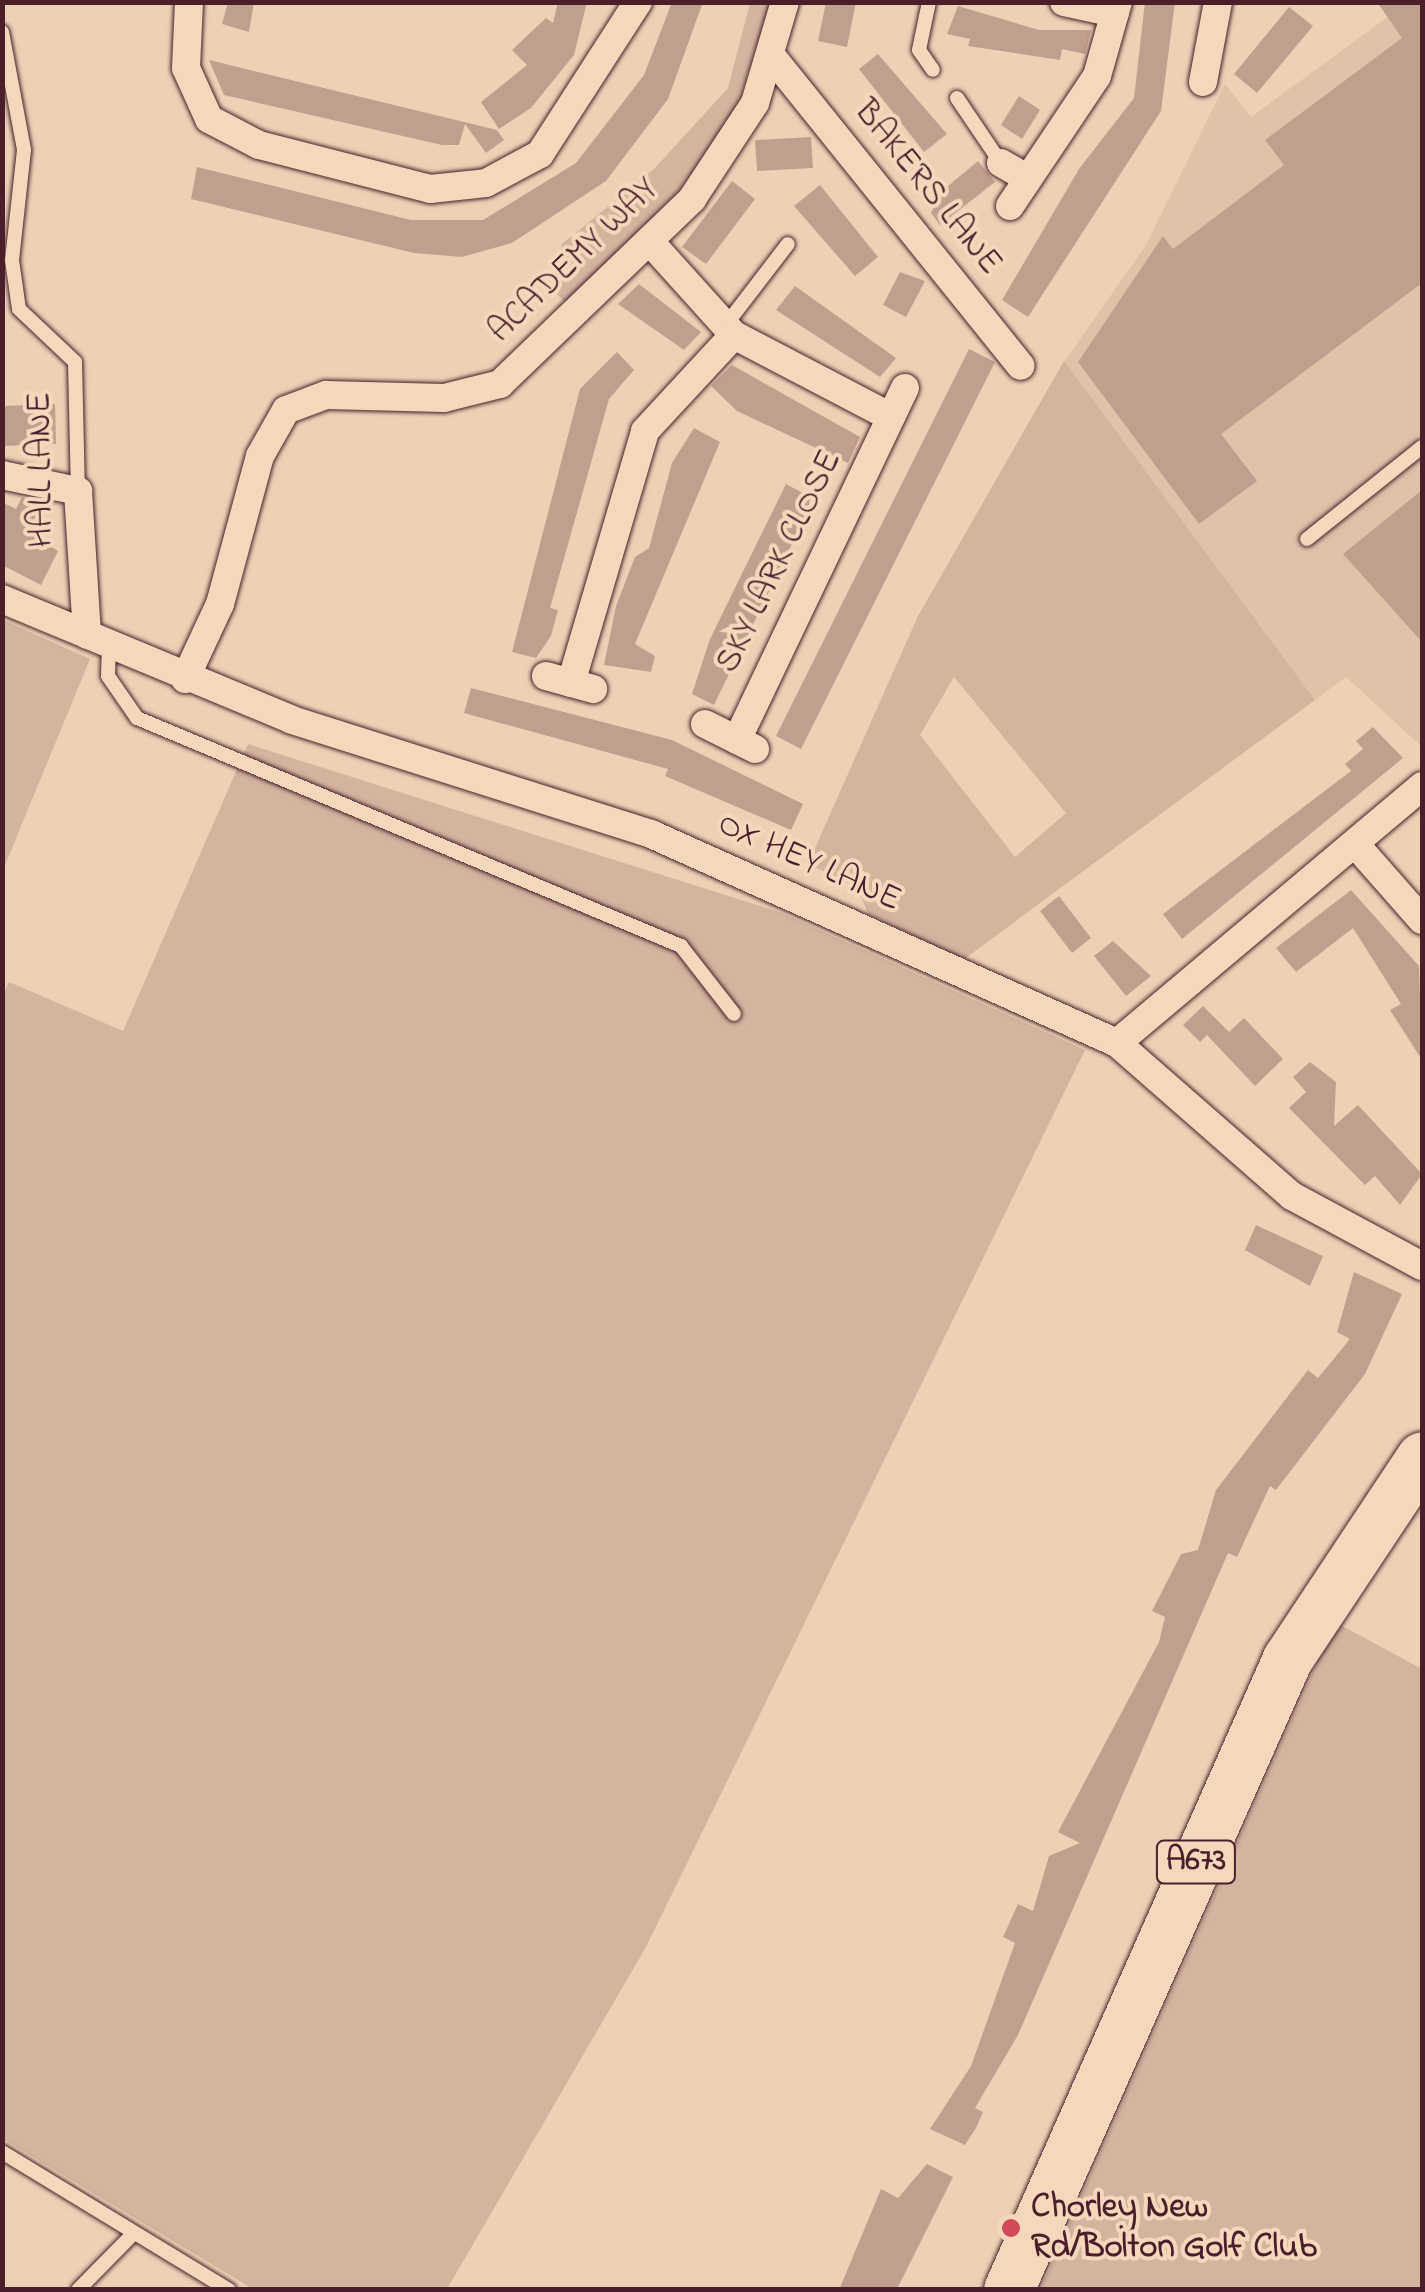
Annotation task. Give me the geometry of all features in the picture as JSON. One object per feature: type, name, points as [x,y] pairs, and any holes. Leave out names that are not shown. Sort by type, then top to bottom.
[{"type":"highway","name":"A673","points":[[1009,2290],[1288,1659],[1422,1457]]},
{"type":"street","points":[[188,2],[186,68],[209,119],[259,145],[430,189],[486,183],[540,154],[638,2]]},
{"type":"street","name":"ACADEMY WAY","points":[[185,679],[220,604],[260,456],[286,410],[326,396],[476,395],[578,318],[652,244],[735,141],[772,58],[785,2]]},
{"type":"street","points":[[1010,206],[1097,76],[1117,8],[1064,2]]},
{"type":"street","points":[[1204,82],[1218,2]]},
{"type":"street","name":"BAKERS LANE","points":[[772,58],[1021,366]]},
{"type":"street","points":[[1002,163],[1028,178]]},
{"type":"street","points":[[652,244],[730,331],[891,417]]},
{"type":"street","points":[[570,682],[645,431],[730,331]]},
{"type":"street","name":"SKY LARK CLOSE","points":[[705,724],[746,744],[905,388]]},
{"type":"street","points":[[2,475],[78,490]]},
{"type":"street","name":"HALL LANE","points":[[78,490],[100,641]]},
{"type":"street","name":"OX HEY LANE","points":[[2,599],[185,679],[650,834],[1117,1043],[1292,1196],[1422,1266]]},
{"type":"street","points":[[1117,1043],[1422,786]]},
{"type":"street","points":[[1356,845],[1422,920]]},
{"type":"lane","points":[[930,2],[918,50],[933,70]]},
{"type":"lane","name":"HALL LANE","points":[[2,32],[24,150],[12,260],[19,309],[78,370],[78,490]]},
{"type":"lane","points":[[956,98],[1002,163]]},
{"type":"lane","points":[[730,331],[788,244]]},
{"type":"lane","points":[[1308,540],[1422,448]]},
{"type":"lane","points":[[100,641],[108,676],[138,718],[680,946],[734,1014]]},
{"type":"lane","points":[[2,2152],[229,2290]]},
{"type":"lane","points":[[78,2290],[134,2233]]},
{"type":"shaded area","points":[[750,3],[770,3],[736,112],[679,194],[570,307],[552,289],[562,244],[654,169],[728,88]]},
{"type":"shaded area","points":[[1407,3],[1422,3],[1422,747],[1346,677],[1315,700],[1064,362],[1146,245],[1225,84],[1251,117]]},
{"type":"shaded area","points":[[1064,361],[1315,700],[963,960],[868,914],[858,888],[808,864],[918,616]],"holes":[[[954,677],[1066,813],[1015,857],[920,735]]]},
{"type":"shaded area","points":[[2,620],[90,659],[3,870]]},
{"type":"shaded area","points":[[248,744],[782,913],[1085,1050],[646,1947],[447,2289],[253,2289],[3,2139],[2,997],[9,982],[123,1031]]},
{"type":"shaded area","points":[[1335,1622],[1422,1669],[1422,2289],[1040,2290]]},
{"type":"building","points":[[228,2],[254,2],[249,32],[222,24]]},
{"type":"building","points":[[558,2],[587,2],[574,55],[531,108],[499,129],[481,102],[527,65],[512,50],[546,18],[553,23]]},
{"type":"building","points":[[672,2],[703,2],[668,99],[606,181],[512,243],[462,257],[414,253],[191,199],[197,167],[411,220],[483,220],[576,163],[644,75]]},
{"type":"building","points":[[826,2],[856,2],[847,47],[818,41]]},
{"type":"building","points":[[1145,2],[1175,2],[1161,111],[1028,317],[1002,300],[1079,169],[1134,98]]},
{"type":"building","points":[[1377,2],[1422,2],[1422,283],[1221,434],[1257,481],[1199,524],[1078,362],[1163,236],[1173,249],[1284,165],[1265,140],[1402,38]]},
{"type":"building","points":[[958,6],[1039,30],[1091,30],[1085,54],[1062,49],[1060,60],[968,46],[970,39],[947,34]]},
{"type":"building","points":[[1289,7],[1313,26],[1257,93],[1234,74]]},
{"type":"building","points":[[878,54],[947,134],[924,152],[859,69]]},
{"type":"building","points":[[209,60],[497,130],[504,140],[486,153],[465,124],[459,145],[442,145],[224,95]]},
{"type":"building","points":[[1019,96],[1040,110],[1022,139],[1001,125]]},
{"type":"building","points":[[811,137],[813,168],[757,171],[755,140]]},
{"type":"building","points":[[978,161],[995,182],[940,225],[931,213],[942,191]]},
{"type":"building","points":[[732,181],[755,199],[706,264],[682,247]]},
{"type":"building","points":[[820,185],[878,257],[855,276],[794,206]]},
{"type":"building","points":[[900,272],[925,281],[906,317],[883,305]]},
{"type":"building","points":[[639,284],[701,332],[684,350],[618,304]]},
{"type":"building","points":[[795,286],[896,358],[880,377],[776,310]]},
{"type":"building","points":[[969,349],[995,362],[801,749],[776,736]]},
{"type":"building","points":[[617,352],[634,370],[609,399],[550,608],[558,610],[551,636],[536,658],[512,652],[580,389]]},
{"type":"building","points":[[732,365],[860,437],[848,463],[737,411],[711,386]]},
{"type":"building","points":[[55,404],[56,444],[2,446],[2,406]]},
{"type":"building","points":[[694,428],[720,442],[635,644],[655,656],[651,672],[604,665],[616,606],[635,557],[649,548],[672,463]]},
{"type":"building","points":[[786,484],[810,497],[808,511],[714,705],[692,694],[710,639]]},
{"type":"building","points":[[1422,490],[1422,642],[1343,554]]},
{"type":"building","points":[[22,497],[41,507],[28,532],[58,551],[41,585],[2,565],[2,502],[16,509]]},
{"type":"building","points":[[471,688],[672,740],[803,804],[791,830],[665,776],[668,769],[464,713]]},
{"type":"building","points":[[1373,727],[1403,758],[1182,939],[1163,914],[1351,771],[1345,764],[1363,749],[1356,741]]},
{"type":"building","points":[[1351,890],[1419,966],[1422,1060],[1390,1010],[1401,1004],[1353,928],[1296,972],[1276,948]]},
{"type":"building","points":[[1059,896],[1091,938],[1072,953],[1040,911]]},
{"type":"building","points":[[1113,941],[1151,976],[1126,996],[1094,956]]},
{"type":"building","points":[[1203,1006],[1229,1032],[1244,1018],[1283,1059],[1255,1086],[1207,1035],[1200,1042],[1183,1025]]},
{"type":"building","points":[[1310,1062],[1336,1082],[1334,1126],[1358,1105],[1422,1174],[1400,1205],[1375,1176],[1365,1185],[1289,1108],[1306,1092],[1293,1077]]},
{"type":"building","points":[[1256,1225],[1323,1256],[1310,1286],[1245,1250]]},
{"type":"building","points":[[1354,1272],[1402,1294],[1365,1374],[1276,1490],[1270,1486],[1237,1557],[1228,1553],[1018,2035],[975,2108],[983,2112],[976,2128],[965,2145],[930,2129],[971,2066],[1015,1943],[1003,1937],[1018,1904],[1033,1911],[1049,1856],[1080,1843],[1058,1832],[1159,1642],[1165,1617],[1152,1611],[1181,1554],[1198,1550],[1216,1490],[1308,1370],[1318,1378],[1350,1339],[1337,1332]]},
{"type":"building","points":[[927,2164],[953,2177],[898,2287],[839,2290],[881,2189],[898,2198]]},
{"type":"place","name":"Chorley New Rd/Bolton Golf Club","points":[[1011,2228]]}]
